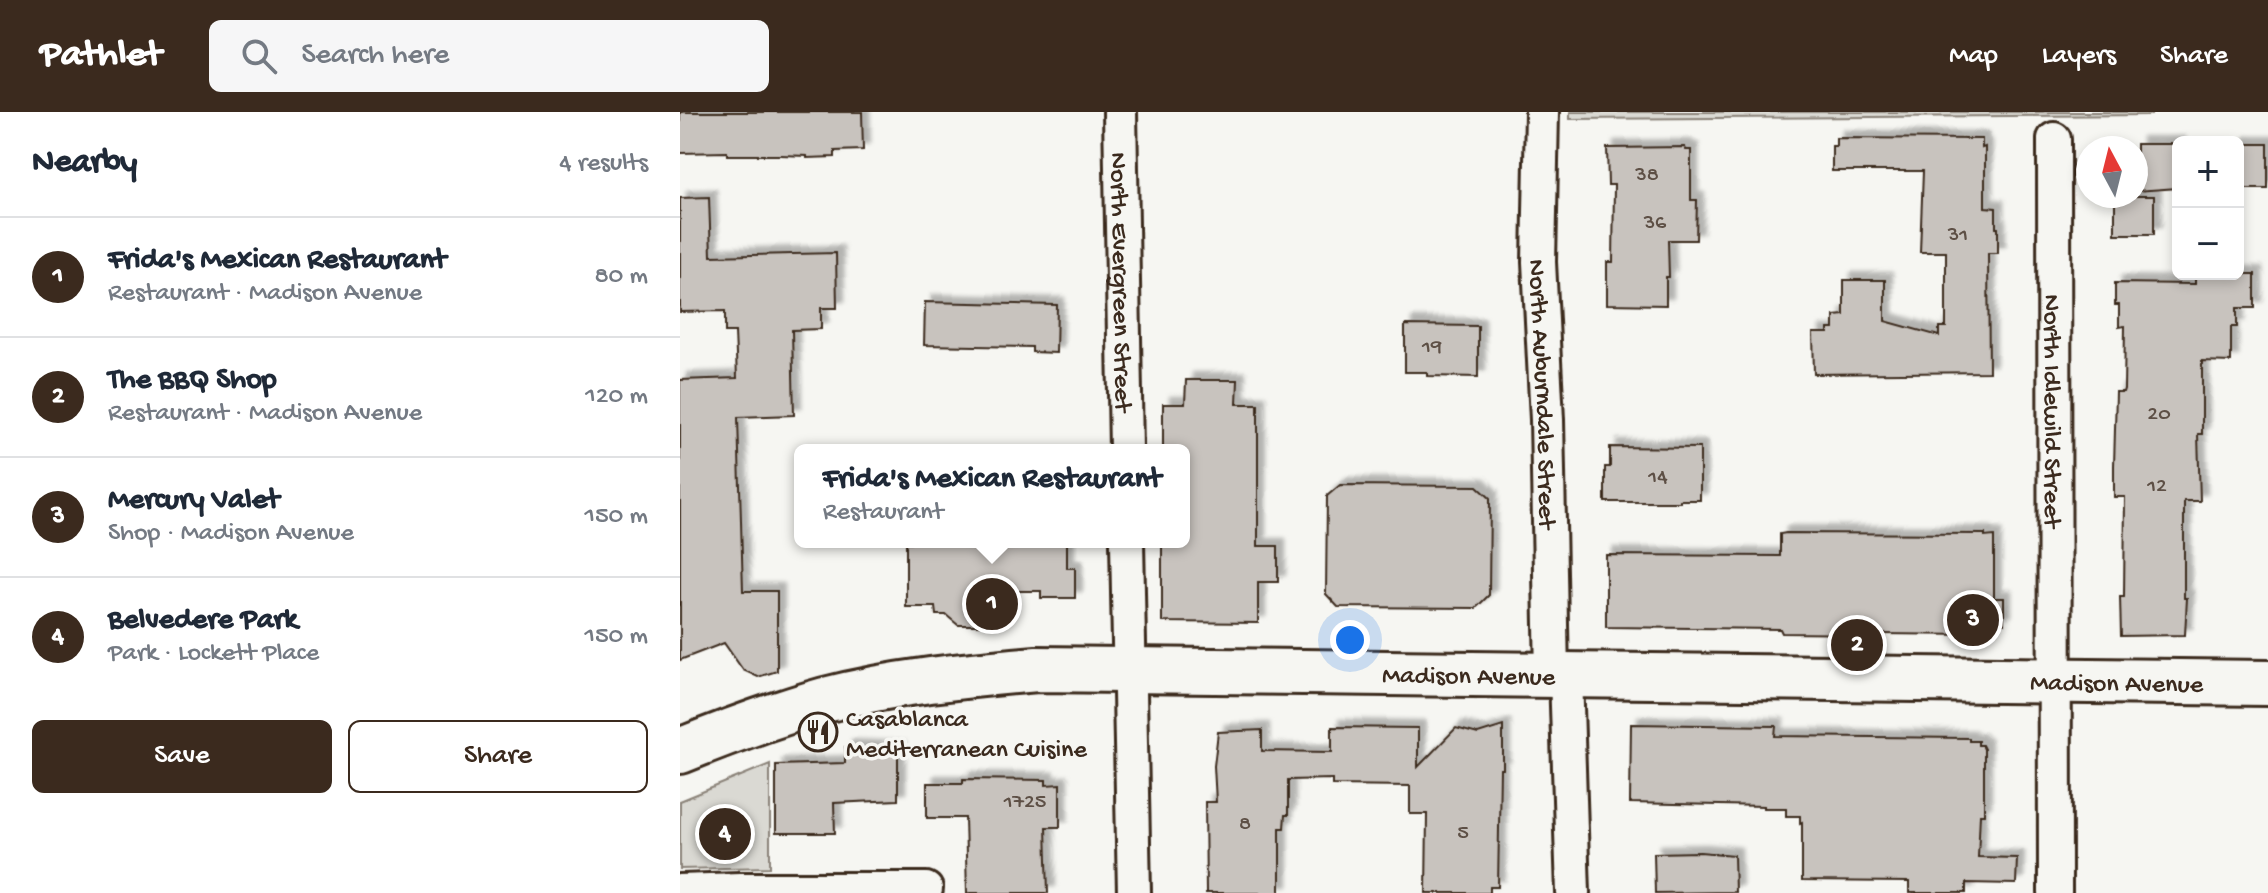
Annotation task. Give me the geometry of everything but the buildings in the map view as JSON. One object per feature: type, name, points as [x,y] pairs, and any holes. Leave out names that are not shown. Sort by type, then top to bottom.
[{"type":"street","name":"North Evergreen Street","points":[[1120,112],[1126,444]]},
{"type":"street","name":"North Auburndale Street","points":[[1542,112],[1539,262],[1573,893]]},
{"type":"street","name":"North Idlewild Street","points":[[2054,139],[2055,893]]},
{"type":"street","points":[[1127,548],[1134,893]]},
{"type":"street","name":"Madison Avenue","points":[[680,751],[790,711],[900,684],[1037,669],[2268,683]]},
{"type":"street","points":[[680,891],[926,889]]},
{"type":"shaded area","points":[[1570,112],[2151,112],[2151,115],[1570,119]]},
{"type":"shaded area","points":[[770,764],[770,867],[680,869],[680,801]]},
{"type":"place","name":"Frida's Mexican Restaurant","points":[[992,604]]},
{"type":"place","name":"Mercury Valet","points":[[1973,620]]},
{"type":"place","name":"The BBQ Shop","points":[[1857,645]]},
{"type":"place","name":"Casablanca Mediterranean Cuisine","points":[[818,732]]},
{"type":"place","name":"Belvedere Park","points":[[725,834]]}]
